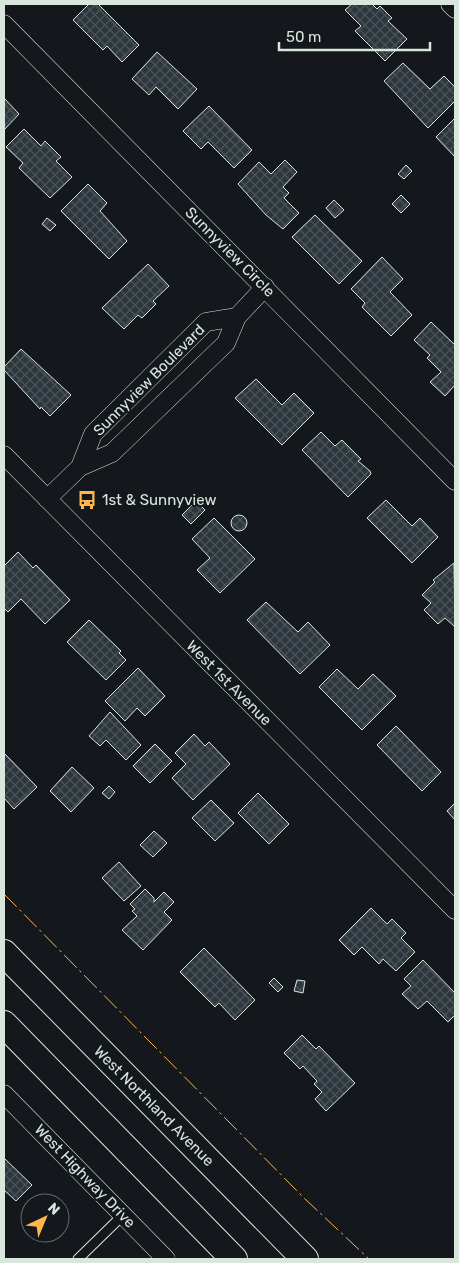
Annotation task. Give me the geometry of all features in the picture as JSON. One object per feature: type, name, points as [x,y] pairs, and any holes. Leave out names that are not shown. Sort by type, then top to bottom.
[{"type":"main road","name":"West Northland Avenue","points":[[4,953],[305,1259]]},
{"type":"main road","points":[[4,1024],[234,1259]]},
{"type":"street","points":[[450,4],[455,9]]},
{"type":"street","name":"Sunnyview Circle","points":[[4,24],[455,481]]},
{"type":"street","name":"Sunnyview Boulevard","points":[[47,499],[80,467],[112,453],[226,342],[236,317],[265,287]]},
{"type":"street","name":"Sunnyview Boulevard","points":[[80,467],[93,434],[206,322],[236,317]]},
{"type":"street","name":"West 1st Avenue","points":[[4,455],[455,910]]},
{"type":"street","name":"West Highway Drive","points":[[4,1094],[166,1259]]},
{"type":"lane","points":[[84,1257],[123,1215]]},
{"type":"building","points":[[89,4],[98,4],[139,45],[122,62],[107,46],[103,50],[73,20]]},
{"type":"building","points":[[352,4],[372,4],[377,9],[380,6],[392,18],[388,21],[407,39],[385,61],[355,31],[361,26],[345,10]]},
{"type":"building","points":[[157,52],[197,89],[178,109],[156,87],[149,95],[132,79]]},
{"type":"building","points":[[403,63],[430,89],[444,76],[455,87],[455,101],[428,128],[384,81]]},
{"type":"building","points":[[4,98],[19,114],[4,130]]},
{"type":"building","points":[[209,106],[252,150],[234,168],[208,142],[201,149],[183,131]]},
{"type":"building","points":[[455,118],[455,157],[436,137]]},
{"type":"building","points":[[24,129],[41,146],[45,141],[61,157],[56,161],[72,177],[50,198],[19,168],[23,163],[6,147]]},
{"type":"building","points":[[285,160],[297,172],[283,187],[289,193],[284,198],[299,213],[283,229],[266,215],[238,184],[259,162],[271,174]]},
{"type":"building","points":[[406,165],[412,171],[404,179],[398,174]]},
{"type":"building","points":[[88,184],[107,203],[100,211],[127,241],[109,259],[61,211]]},
{"type":"building","points":[[401,195],[410,204],[401,213],[392,204]]},
{"type":"building","points":[[334,200],[344,210],[335,218],[326,208]]},
{"type":"building","points":[[315,215],[362,261],[339,284],[292,237]]},
{"type":"building","points":[[47,218],[56,225],[50,231],[42,224]]},
{"type":"building","points":[[382,257],[403,279],[390,292],[412,315],[391,336],[362,307],[365,303],[351,289]]},
{"type":"building","points":[[148,264],[169,286],[153,301],[156,304],[142,318],[138,315],[124,329],[102,308]]},
{"type":"building","points":[[431,322],[455,345],[455,385],[445,396],[430,382],[441,372],[427,358],[430,355],[414,340]]},
{"type":"building","points":[[21,349],[71,395],[50,416],[41,407],[40,409],[4,370],[4,367]]},
{"type":"building","points":[[256,379],[282,405],[294,393],[314,413],[282,445],[235,398]]},
{"type":"building","points":[[321,432],[335,446],[342,440],[361,459],[358,461],[370,471],[371,474],[348,497],[302,450]]},
{"type":"building","points":[[386,500],[412,526],[420,518],[438,537],[412,563],[367,518]]},
{"type":"building","points":[[196,501],[205,510],[191,524],[182,515]]},
{"type":"building","points":[[239,515],[245,517],[247,523],[245,529],[239,531],[233,529],[231,523],[233,517]]},
{"type":"building","points":[[214,518],[255,559],[220,593],[197,570],[210,558],[192,539]]},
{"type":"building","points":[[18,552],[33,568],[36,565],[70,600],[45,624],[21,599],[8,612],[4,608],[4,566]]},
{"type":"building","points":[[454,563],[455,625],[445,618],[438,624],[424,610],[431,603],[422,595],[435,582],[433,580]]},
{"type":"building","points":[[266,602],[298,632],[308,622],[330,645],[300,674],[247,620]]},
{"type":"building","points":[[89,620],[121,651],[119,653],[126,660],[106,680],[67,642]]},
{"type":"building","points":[[138,668],[165,696],[145,716],[137,708],[125,721],[105,701]]},
{"type":"building","points":[[337,669],[358,689],[373,674],[396,696],[362,730],[319,687]]},
{"type":"building","points":[[110,712],[141,745],[126,760],[106,740],[100,746],[89,736]]},
{"type":"building","points":[[396,726],[441,772],[422,791],[377,745]]},
{"type":"building","points":[[194,734],[205,746],[209,742],[230,764],[193,800],[172,778],[186,764],[175,753]]},
{"type":"building","points":[[155,744],[172,761],[150,783],[133,766]]},
{"type":"building","points":[[4,753],[37,787],[14,809],[4,798]]},
{"type":"building","points":[[72,767],[94,788],[71,812],[50,791]]},
{"type":"building","points":[[109,786],[115,792],[109,799],[102,793]]},
{"type":"building","points":[[258,793],[289,824],[269,844],[238,813]]},
{"type":"building","points":[[211,800],[234,823],[215,841],[192,818]]},
{"type":"building","points":[[455,803],[455,820],[447,811]]},
{"type":"building","points":[[154,831],[167,843],[153,857],[140,845]]},
{"type":"building","points":[[119,862],[141,886],[124,901],[102,878]]},
{"type":"building","points":[[145,889],[154,898],[154,902],[164,892],[174,902],[164,912],[172,920],[143,950],[122,930],[137,916],[132,911],[135,909],[130,904]]},
{"type":"building","points":[[371,908],[387,924],[392,919],[406,933],[401,938],[415,952],[396,971],[383,959],[379,964],[362,947],[354,955],[339,940]]},
{"type":"building","points":[[204,948],[255,1000],[235,1020],[219,1003],[215,1007],[180,972]]},
{"type":"building","points":[[423,960],[455,993],[455,1015],[448,1022],[427,1001],[418,1009],[402,994],[411,986],[404,979]]},
{"type":"building","points":[[274,978],[283,987],[278,992],[269,983]]},
{"type":"building","points":[[297,980],[305,981],[303,993],[294,991]]},
{"type":"building","points":[[302,1035],[316,1049],[319,1046],[355,1083],[326,1111],[315,1099],[322,1092],[314,1084],[317,1081],[303,1066],[300,1069],[284,1053]]},
{"type":"building","points":[[4,1158],[32,1185],[24,1193],[20,1193],[20,1197],[16,1201],[4,1190]]},
{"type":"power","points":[[4,894],[304,1198],[369,1259]]},
{"type":"place","name":"1st & Sunnyview","points":[[87,500]]}]
